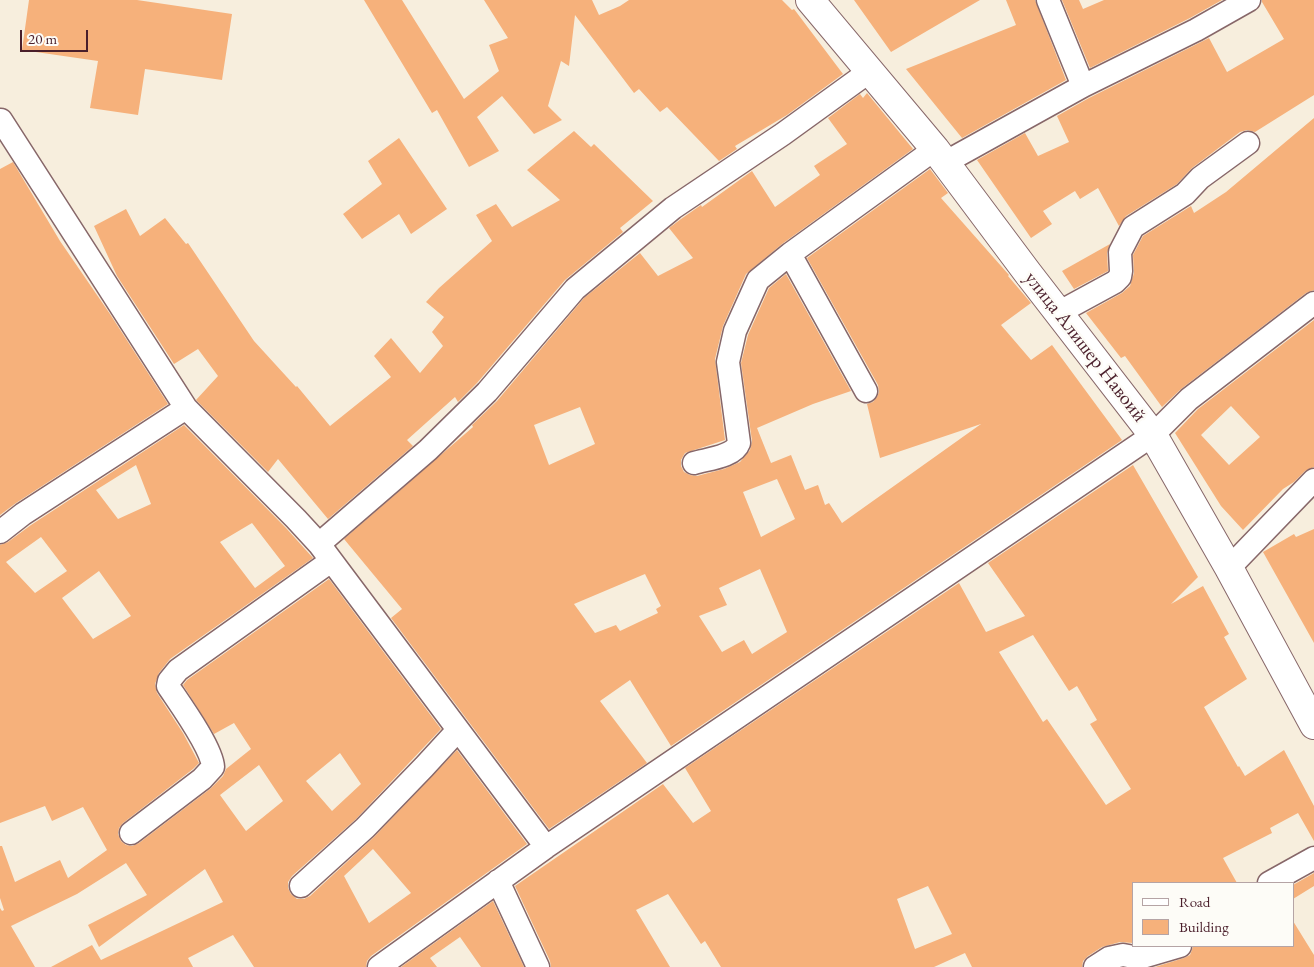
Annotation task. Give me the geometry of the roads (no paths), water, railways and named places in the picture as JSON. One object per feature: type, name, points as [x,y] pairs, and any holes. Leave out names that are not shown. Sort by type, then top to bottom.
[{"type":"main road","name":"улица Алишер Навоий","points":[[810,0],[940,156],[1153,435],[1229,568],[1314,725]]},
{"type":"street","points":[[1048,0],[1083,86]]},
{"type":"street","points":[[694,463],[730,453],[737,449],[739,443],[728,362],[735,331],[758,280],[790,254],[940,156],[1196,30],[1249,0]]},
{"type":"street","points":[[131,833],[202,779],[213,767],[213,760],[203,742],[168,686],[169,681],[178,670],[325,552],[487,392],[575,289],[673,208],[783,134],[870,71]]},
{"type":"street","points":[[0,120],[186,408],[296,519],[325,552],[546,847]]},
{"type":"street","points":[[1058,312],[1115,282],[1120,277],[1120,252],[1133,227],[1186,194],[1200,178],[1248,143]]},
{"type":"street","points":[[790,254],[866,391]]},
{"type":"street","points":[[379,967],[546,847],[1153,435],[1189,399],[1314,303]]},
{"type":"street","points":[[0,532],[24,514],[186,408]]},
{"type":"street","points":[[1229,568],[1314,480]]},
{"type":"street","points":[[301,886],[365,828],[458,730]]},
{"type":"street","points":[[1271,882],[1314,858]]},
{"type":"street","points":[[498,881],[538,967]]},
{"type":"street","points":[[1095,967],[1109,958],[1123,955],[1139,958],[1177,947]]}]
